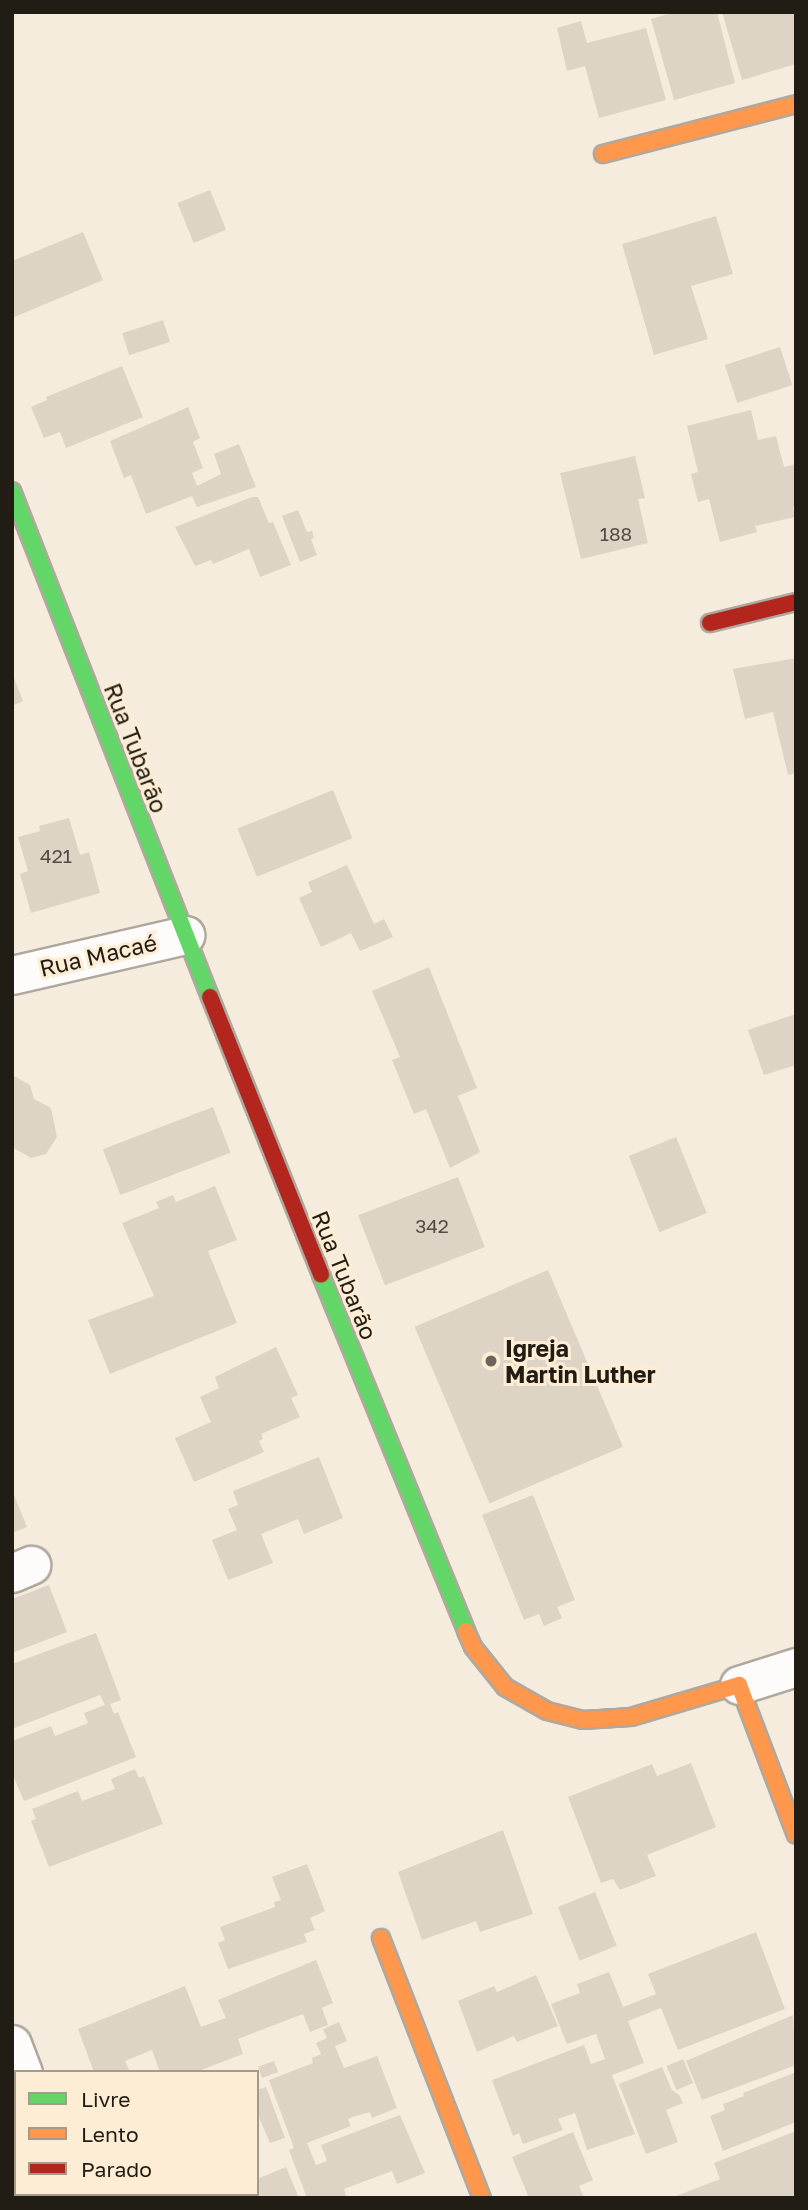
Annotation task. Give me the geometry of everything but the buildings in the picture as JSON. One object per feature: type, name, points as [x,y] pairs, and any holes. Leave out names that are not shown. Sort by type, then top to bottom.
[{"type":"street","points":[[603,154],[796,104]]},
{"type":"street","name":"Rua Tubarão","points":[[12,491],[433,1558],[473,1647],[505,1687],[547,1711],[583,1720],[631,1717],[739,1685]]},
{"type":"street","points":[[710,623],[796,602]]},
{"type":"street","name":"Rua Macaé","points":[[12,975],[185,935]]},
{"type":"street","points":[[796,1667],[739,1685],[796,1835]]},
{"type":"street","points":[[382,1938],[482,2198]]},
{"type":"street","points":[[12,2044],[22,2070]]},
{"type":"traffic: fast","points":[[12,491],[210,997]]},
{"type":"traffic: fast","points":[[321,1275],[466,1631]]},
{"type":"traffic: slow","points":[[603,154],[796,104]]},
{"type":"traffic: slow","points":[[466,1631],[473,1647],[505,1687],[547,1711],[583,1720],[631,1717],[739,1685],[796,1835]]},
{"type":"traffic: slow","points":[[381,1938],[482,2198]]},
{"type":"traffic: jam","points":[[710,623],[796,602]]},
{"type":"traffic: jam","points":[[210,997],[321,1275]]},
{"type":"place","name":"Igreja Martin Luther","points":[[491,1361]]}]
